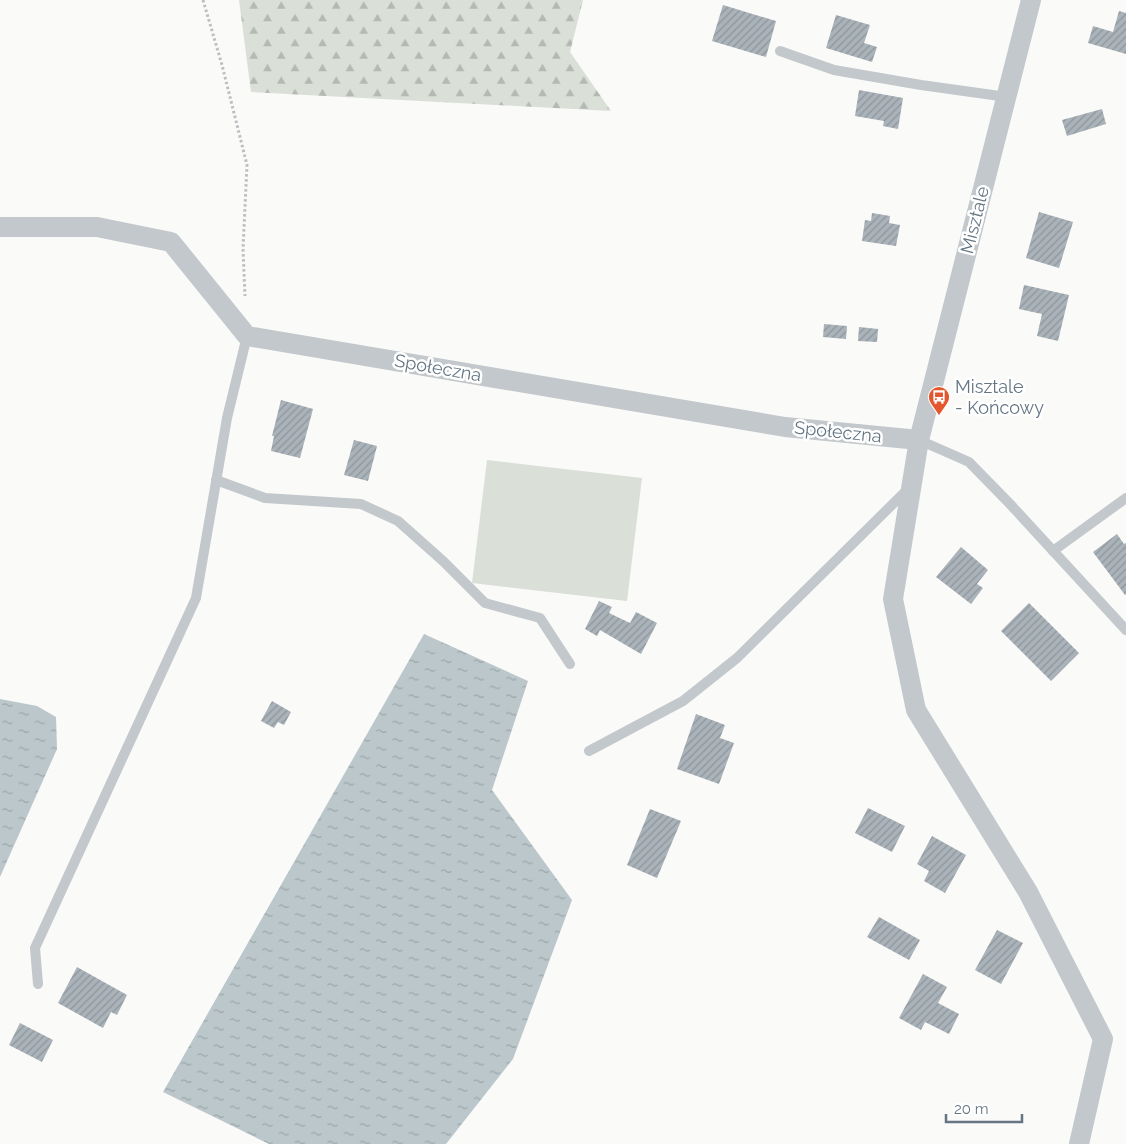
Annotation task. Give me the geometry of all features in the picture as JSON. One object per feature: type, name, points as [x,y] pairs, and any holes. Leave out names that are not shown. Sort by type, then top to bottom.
[{"type":"street","name":"Misztale","points":[[1032,0],[920,440],[893,599],[916,710],[1028,892],[1103,1039],[1079,1144]]},
{"type":"street","points":[[0,227],[96,227],[171,242],[247,336]]},
{"type":"street","name":"Społeczna","points":[[247,336],[785,427],[920,440]]},
{"type":"lane","points":[[780,51],[834,70],[1007,97]]},
{"type":"lane","points":[[38,984],[35,948],[196,598],[227,418],[247,336]]},
{"type":"lane","points":[[920,440],[969,462],[1126,630]]},
{"type":"lane","points":[[216,480],[265,498],[361,504],[398,521],[443,561],[485,603],[540,618],[570,664]]},
{"type":"lane","points":[[589,751],[683,701],[737,658],[912,485]]},
{"type":"lane","points":[[1053,551],[1126,498]]},
{"type":"path","points":[[203,0],[222,65],[247,165],[243,249],[245,297]]},
{"type":"green space","points":[[239,0],[583,0],[570,52],[611,111],[251,92]]},
{"type":"green space","points":[[487,460],[642,478],[627,601],[472,583]]},
{"type":"water","points":[[424,634],[528,681],[492,790],[572,900],[513,1059],[446,1144],[269,1144],[163,1092]]},
{"type":"water","points":[[0,699],[37,706],[56,717],[57,749],[0,877]]},
{"type":"building","points":[[723,5],[776,21],[766,57],[712,41]]},
{"type":"building","points":[[1119,11],[1126,13],[1126,54],[1088,43],[1093,26],[1113,32]]},
{"type":"building","points":[[836,15],[870,25],[864,43],[877,47],[872,62],[826,48]]},
{"type":"building","points":[[859,90],[903,98],[898,129],[883,126],[884,121],[855,116]]},
{"type":"building","points":[[1102,109],[1106,124],[1067,136],[1062,120]]},
{"type":"building","points":[[1039,212],[1073,222],[1059,268],[1026,258]]},
{"type":"building","points":[[872,213],[890,216],[889,223],[900,225],[896,246],[862,241],[865,220],[871,221]]},
{"type":"building","points":[[1024,285],[1069,295],[1058,341],[1037,336],[1042,314],[1019,309]]},
{"type":"building","points":[[824,324],[847,326],[846,339],[823,337]]},
{"type":"building","points":[[859,327],[878,329],[877,342],[858,341]]},
{"type":"building","points":[[281,400],[313,409],[300,458],[271,451],[274,436],[272,436]]},
{"type":"building","points":[[354,440],[377,446],[368,481],[344,475]]},
{"type":"building","points":[[1117,534],[1124,544],[1126,543],[1125,595],[1093,552]]},
{"type":"building","points":[[961,547],[988,570],[977,584],[983,588],[971,604],[936,577]]},
{"type":"building","points":[[599,601],[612,607],[609,613],[630,623],[636,612],[657,623],[641,654],[600,630],[597,636],[585,629]]},
{"type":"building","points":[[1029,603],[1079,653],[1051,681],[1001,631]]},
{"type":"building","points":[[272,701],[291,712],[284,725],[278,722],[274,728],[261,721]]},
{"type":"building","points":[[696,714],[725,725],[720,738],[734,743],[719,784],[677,769]]},
{"type":"building","points":[[868,808],[905,826],[892,852],[855,833]]},
{"type":"building","points":[[650,809],[681,821],[657,878],[627,865]]},
{"type":"building","points":[[932,836],[966,855],[945,893],[924,881],[929,871],[917,864]]},
{"type":"building","points":[[879,917],[920,940],[909,960],[867,937]]},
{"type":"building","points":[[997,930],[1023,943],[1001,984],[975,970]]},
{"type":"building","points":[[77,967],[127,995],[117,1015],[111,1012],[103,1028],[58,1003]]},
{"type":"building","points":[[923,974],[947,987],[938,1003],[959,1014],[949,1034],[925,1022],[921,1030],[899,1018]]},
{"type":"building","points":[[20,1023],[53,1040],[42,1062],[9,1045]]},
{"type":"place","name":"Misztale - Końcowy","points":[[939,416]]}]
